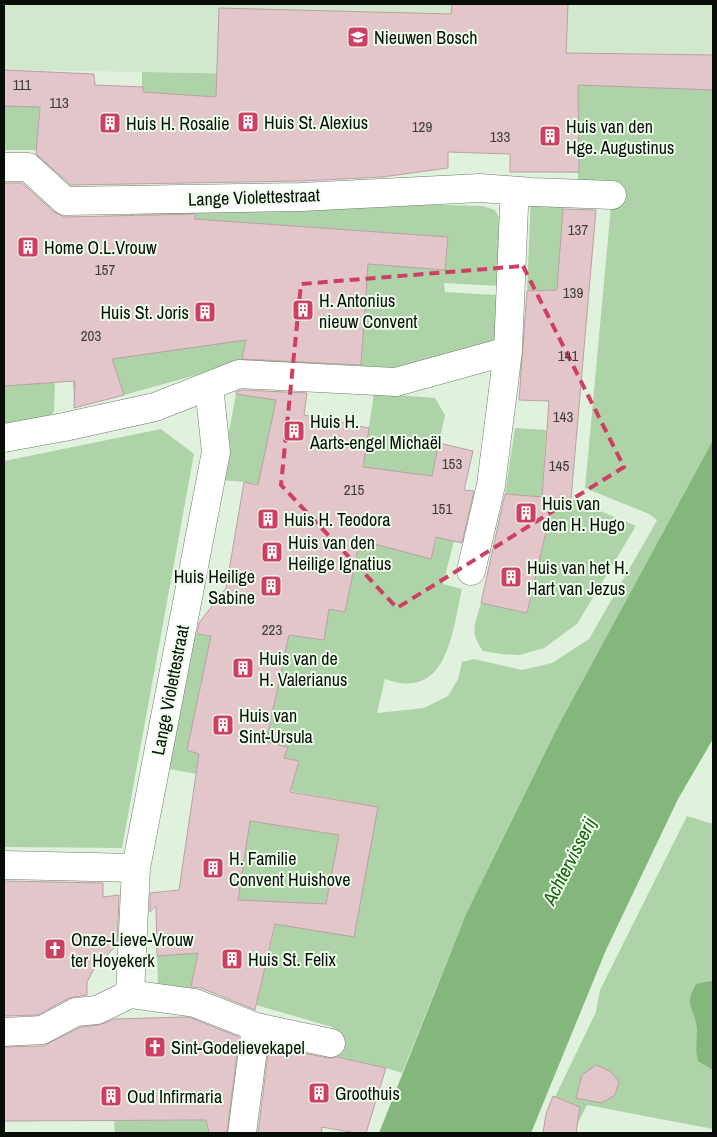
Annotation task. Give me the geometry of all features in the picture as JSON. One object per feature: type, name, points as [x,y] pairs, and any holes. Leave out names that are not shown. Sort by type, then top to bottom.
[{"type":"street","name":"Lange Violettestraat","points":[[4,167],[28,167],[65,201],[301,197],[455,188],[612,195]]},
{"type":"street","points":[[471,571],[491,485],[508,351],[516,191]]},
{"type":"street","points":[[4,438],[155,407],[239,374],[396,382],[508,351]]},
{"type":"street","name":"Lange Violettestraat","points":[[130,994],[136,868],[216,452],[209,386]]},
{"type":"street","points":[[4,865],[136,868]]},
{"type":"street","points":[[4,1032],[42,1030],[76,1012],[97,1010],[130,994],[195,1003],[256,1027],[330,1043]]},
{"type":"street","points":[[242,1133],[256,1027]]},
{"type":"highlighted area","points":[[523,266],[624,467],[397,608],[281,485],[301,284]]},
{"type":"shaded area","name":"Nieuwen Bosch","points":[[4,4],[713,4],[713,89],[217,73],[4,70]]},
{"type":"shaded area","points":[[142,72],[256,74],[258,107],[142,113]]},
{"type":"shaded area","points":[[549,84],[713,89],[713,440],[558,726],[466,914],[402,1073],[335,1056],[332,1027],[256,1005],[275,927],[278,902],[238,900],[250,821],[339,835],[321,931],[378,807],[169,769],[193,634],[275,645],[277,633],[323,640],[326,625],[296,602],[345,612],[353,570],[314,541],[366,551],[369,533],[302,492],[245,482],[220,480],[236,394],[278,400],[276,401],[265,455],[431,559],[436,537],[454,541],[443,584],[462,589],[455,624],[443,659],[434,672],[422,681],[406,684],[385,679],[377,713],[424,708],[448,696],[458,679],[462,662],[474,659],[522,670],[552,663],[589,639],[657,520],[649,514],[585,488],[612,195],[578,185],[578,173],[552,172],[521,154],[579,155],[578,106],[551,106]],"holes":[[[201,682],[251,738],[287,747],[284,758],[299,761],[294,779],[187,750]]]},
{"type":"shaded area","points":[[4,106],[39,107],[37,150],[4,150]]},
{"type":"shaded area","points":[[531,196],[564,197],[550,384],[520,381],[523,334],[534,335],[537,291],[527,291]]},
{"type":"shaded area","points":[[414,204],[483,206],[495,210],[499,218],[499,286],[444,283],[445,292],[497,295],[495,339],[490,346],[391,375],[360,374],[368,264],[445,270],[447,237],[254,223],[253,241],[301,246],[301,263],[328,265],[326,278],[240,273],[239,287],[202,290],[201,267],[192,269],[190,239],[68,258],[76,238],[95,236],[93,221],[134,214],[213,208],[327,208]],"holes":[[[134,214],[146,215],[147,230],[136,231]],[[199,220],[239,223],[238,240],[199,237]],[[239,249],[259,249],[259,268],[238,267]]]},
{"type":"shaded area","points":[[329,338],[330,373],[232,365],[124,395],[121,388],[74,399],[71,359],[244,340]]},
{"type":"shaded area","points":[[55,382],[54,411],[50,417],[4,426],[4,386]]},
{"type":"shaded area","points":[[374,393],[435,398],[445,415],[432,476],[363,467]]},
{"type":"shaded area","points":[[515,428],[546,430],[542,497],[505,494]]},
{"type":"shaded area","points":[[161,429],[194,454],[122,848],[4,847],[4,461]]},
{"type":"shaded area","points":[[554,498],[571,499],[636,526],[577,624],[544,648],[520,655],[483,651],[476,638],[474,628],[481,603],[527,613]]},
{"type":"shaded area","points":[[687,816],[713,824],[713,1129],[587,1105],[578,1123],[560,1119],[555,1097],[596,1012],[600,990]]},
{"type":"shaded area","points":[[205,920],[190,991],[158,984],[157,956],[169,955]]},
{"type":"shaded area","points":[[206,1120],[209,1133],[115,1133],[114,1121]]},
{"type":"water","name":"Achtervisserij","points":[[713,440],[713,739],[678,799],[606,950],[531,1133],[379,1133],[466,914],[558,726]]},
{"type":"water","points":[[713,982],[713,1070],[698,1061],[696,1049],[697,1029],[690,1003],[690,998],[696,984]]},
{"type":"building","points":[[452,4],[568,4],[566,53],[713,55],[713,90],[578,85],[579,172],[510,172],[510,154],[448,152],[448,168],[382,177],[300,181],[71,185],[36,154],[40,107],[4,106],[4,70],[94,74],[95,85],[143,87],[143,92],[216,97],[219,8],[451,14]]},
{"type":"building","points":[[4,183],[22,183],[54,212],[65,217],[195,214],[195,219],[448,237],[445,270],[368,264],[361,365],[242,359],[246,340],[112,359],[124,395],[74,408],[75,381],[4,386]]},
{"type":"building","points":[[563,209],[596,210],[571,499],[554,498],[527,613],[481,603],[505,494],[542,497],[549,401],[519,400],[527,291],[557,290]]},
{"type":"building","points":[[242,390],[307,393],[304,415],[369,428],[363,467],[432,476],[439,443],[473,451],[464,490],[474,491],[462,543],[436,537],[431,559],[367,542],[366,551],[358,549],[345,612],[329,609],[324,640],[289,635],[266,742],[288,747],[284,758],[299,761],[290,792],[378,807],[354,937],[275,924],[255,1010],[201,988],[191,987],[198,953],[157,956],[156,906],[150,912],[150,893],[179,890],[199,754],[187,750],[211,636],[197,634],[199,623],[226,588],[244,482],[258,485],[276,400],[236,394],[236,392]],"holes":[[[250,821],[339,835],[326,904],[238,900]]]},
{"type":"building","name":"Onze-Lieve-Vrouw ter Hoyekerk","points":[[4,881],[103,883],[103,897],[119,895],[117,945],[95,967],[87,982],[87,995],[69,998],[38,1015],[4,1016]]},
{"type":"building","points":[[185,1017],[239,1037],[227,1133],[209,1133],[206,1120],[4,1121],[4,1047],[43,1046],[81,1027],[99,1025],[115,1019]]},
{"type":"building","name":"Groothuis","points":[[269,1046],[328,1058],[337,1057],[386,1068],[366,1133],[322,1127],[321,1133],[258,1133]]},
{"type":"building","points":[[596,1065],[610,1071],[619,1082],[615,1095],[602,1103],[576,1098],[582,1075]]},
{"type":"building","points":[[553,1096],[580,1107],[576,1133],[543,1133],[546,1114]]},
{"type":"place","name":"Nieuwen Bosch","points":[[358,37]]},
{"type":"place","name":"Huis St. Alexius","points":[[248,122]]},
{"type":"place","name":"Huis H. Rosalie","points":[[110,123]]},
{"type":"place","name":"Huis van den Hge. Augustinus","points":[[550,136]]},
{"type":"place","name":"Home O.L.Vrouw","points":[[28,247]]},
{"type":"place","name":"H. Antonius nieuw Convent","points":[[303,310]]},
{"type":"place","name":"Huis St. Joris","points":[[205,312]]},
{"type":"place","name":"Huis H. Aarts-engel Michaël","points":[[294,431]]},
{"type":"place","name":"Huis van den H. Hugo","points":[[526,513]]},
{"type":"place","name":"Huis H. Teodora","points":[[268,519]]},
{"type":"place","name":"Huis van den Heilige Ignatius","points":[[272,552]]},
{"type":"place","name":"Huis van het H. Hart van Jezus","points":[[511,577]]},
{"type":"place","name":"Huis Heilige Sabine","points":[[271,586]]},
{"type":"place","name":"Huis van de H. Valerianus","points":[[243,668]]},
{"type":"place","name":"Huis van Sint-Ursula","points":[[223,725]]},
{"type":"place","name":"H. Familie Convent Huishove","points":[[213,868]]},
{"type":"place","name":"Onze-Lieve-Vrouw ter Hoyekerk","points":[[55,949]]},
{"type":"place","name":"Huis St. Felix","points":[[232,959]]},
{"type":"place","name":"Sint-Godelievekapel","points":[[155,1047]]},
{"type":"place","name":"Groothuis","points":[[319,1093]]},
{"type":"place","name":"Oud Infirmaria","points":[[111,1096]]}]
